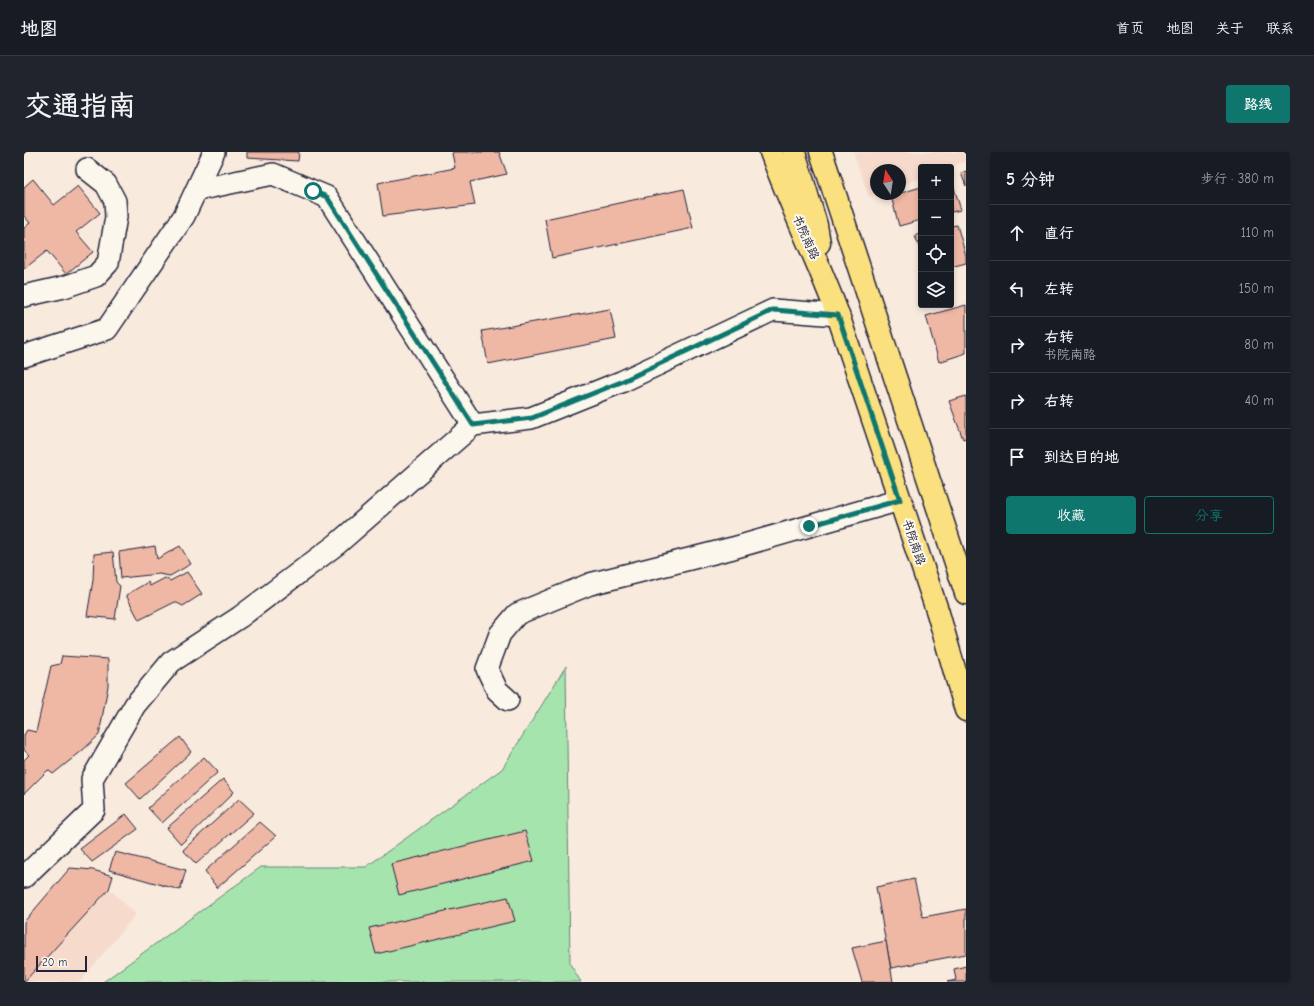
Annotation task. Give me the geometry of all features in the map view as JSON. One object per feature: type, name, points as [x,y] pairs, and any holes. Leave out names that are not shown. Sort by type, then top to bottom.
[{"type":"main road","name":"书院南路","points":[[771,152],[784,187],[827,284],[838,315],[938,613],[966,710]]},
{"type":"main road","points":[[794,152],[816,225],[827,284]]},
{"type":"main road","points":[[822,152],[966,594]]},
{"type":"street","points":[[24,356],[107,329],[184,216],[214,152]]},
{"type":"street","points":[[24,296],[64,287],[96,276],[108,263],[116,217],[115,201],[106,184],[87,169]]},
{"type":"street","points":[[197,190],[273,174],[327,197],[473,425]]},
{"type":"street","points":[[24,878],[94,810],[92,779],[134,705],[171,662],[240,616],[337,544],[473,425],[532,418],[621,382],[773,310],[838,315]]},
{"type":"street","points":[[508,700],[497,690],[487,669],[500,634],[517,614],[590,584],[733,548],[900,500]]},
{"type":"shaded area","points":[[853,152],[966,152],[966,161],[954,166],[954,164],[918,164],[918,179],[906,183],[906,164],[870,164],[869,197]]},
{"type":"shaded area","points":[[70,868],[109,889],[136,914],[80,982],[24,982],[24,923]]},
{"type":"green space","points":[[566,666],[570,964],[581,982],[103,982],[261,867],[366,867],[502,769]]},
{"type":"building","points":[[247,152],[299,152],[298,161],[247,158]]},
{"type":"building","points":[[499,152],[507,174],[470,182],[475,205],[383,216],[378,183],[455,168],[452,153]]},
{"type":"building","points":[[966,171],[966,186],[961,173]]},
{"type":"building","points":[[33,179],[54,205],[78,186],[100,213],[76,232],[93,252],[66,274],[47,251],[24,269],[24,228],[30,223],[24,216],[24,187]]},
{"type":"building","points":[[918,188],[918,221],[899,226],[892,200],[906,200],[906,192]]},
{"type":"building","points":[[954,188],[961,210],[954,211]]},
{"type":"building","points":[[684,189],[693,228],[552,258],[545,219]]},
{"type":"building","points":[[957,225],[966,256],[966,263],[954,266],[954,236],[954,226]]},
{"type":"building","points":[[918,234],[918,244],[915,236]]},
{"type":"building","points":[[966,305],[966,353],[939,362],[926,316]]},
{"type":"building","points":[[610,309],[616,339],[488,364],[482,331]]},
{"type":"building","points":[[966,396],[966,438],[963,439],[949,401]]},
{"type":"building","points":[[155,546],[157,559],[180,546],[191,564],[170,576],[159,574],[121,578],[119,552]]},
{"type":"building","points":[[113,552],[116,582],[120,586],[115,619],[87,616],[93,580],[94,554]]},
{"type":"building","points":[[187,572],[202,594],[183,606],[175,602],[139,620],[126,595],[148,582],[150,586],[165,578],[170,581]]},
{"type":"building","points":[[62,656],[108,659],[108,686],[99,735],[53,774],[48,770],[24,794],[24,760],[29,755],[24,750],[24,735],[27,730],[36,732],[51,666],[60,664]]},
{"type":"building","points":[[180,737],[191,752],[140,799],[126,783]]},
{"type":"building","points":[[204,757],[218,772],[162,823],[148,808]]},
{"type":"building","points":[[223,779],[234,792],[181,844],[167,828]]},
{"type":"building","points":[[239,799],[254,813],[196,864],[183,850]]},
{"type":"building","points":[[126,814],[138,829],[92,862],[80,849]]},
{"type":"building","points":[[260,822],[276,836],[217,888],[205,871]]},
{"type":"building","points":[[525,831],[534,861],[399,895],[391,864]]},
{"type":"building","points":[[115,852],[186,870],[180,890],[109,870]]},
{"type":"building","points":[[70,868],[93,870],[113,876],[109,889],[24,982],[24,922]]},
{"type":"building","points":[[914,879],[923,917],[966,909],[966,954],[891,968],[876,887]]},
{"type":"building","points":[[508,897],[515,921],[376,954],[369,928]]},
{"type":"building","points":[[886,941],[893,982],[862,982],[852,948]]},
{"type":"building","points":[[966,966],[966,982],[947,982],[956,980],[954,969]]},
{"type":"route","points":[[313,191],[327,197],[473,425],[532,418],[621,382],[773,310],[838,315],[900,500],[809,526]]}]
